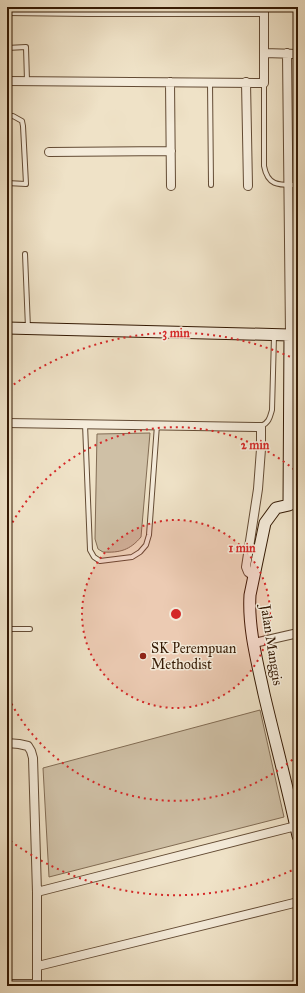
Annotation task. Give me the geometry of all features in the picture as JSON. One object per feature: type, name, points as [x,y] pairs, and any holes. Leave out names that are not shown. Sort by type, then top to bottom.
[{"type":"street","points":[[7,11],[87,12],[264,9],[264,83],[7,81]]},
{"type":"street","points":[[264,52],[298,54]]},
{"type":"street","points":[[287,53],[288,185],[294,335],[294,504]]},
{"type":"street","points":[[170,82],[171,186]]},
{"type":"street","points":[[246,82],[248,186]]},
{"type":"street","points":[[49,152],[171,151]]},
{"type":"street","points":[[7,328],[294,335]]},
{"type":"street","points":[[7,423],[261,426],[258,489],[246,567],[248,572],[253,576]]},
{"type":"street","name":"Jalan Manggis","points":[[294,504],[276,508],[265,523],[253,576],[249,606],[254,643],[297,831]]},
{"type":"street","points":[[254,643],[298,633]]},
{"type":"street","points":[[7,743],[28,746],[33,758],[38,966],[36,985],[7,984]]},
{"type":"street","points":[[37,892],[297,831]]},
{"type":"street","points":[[38,966],[298,902]]},
{"type":"lane","points":[[7,48],[26,48],[27,82]]},
{"type":"lane","points":[[210,82],[210,185]]},
{"type":"lane","points":[[264,83],[264,166],[266,174],[272,183],[277,185],[298,185]]},
{"type":"lane","points":[[7,117],[12,116],[22,121],[26,184],[7,183]]},
{"type":"lane","points":[[25,254],[28,329]]},
{"type":"lane","points":[[261,426],[266,424],[270,418],[272,410],[274,335]]},
{"type":"lane","points":[[85,424],[90,550],[94,557],[100,561],[132,557],[140,552],[146,545],[149,535],[158,425]]},
{"type":"lane","points":[[7,629],[30,629]]},
{"type":"shaded area","points":[[150,433],[141,537],[133,545],[124,550],[103,552],[98,549],[95,539],[97,434]]},
{"type":"shaded area","points":[[260,710],[284,817],[49,877],[43,768]]},
{"type":"place","name":"SK Perempuan Methodist","points":[[143,656]]}]
